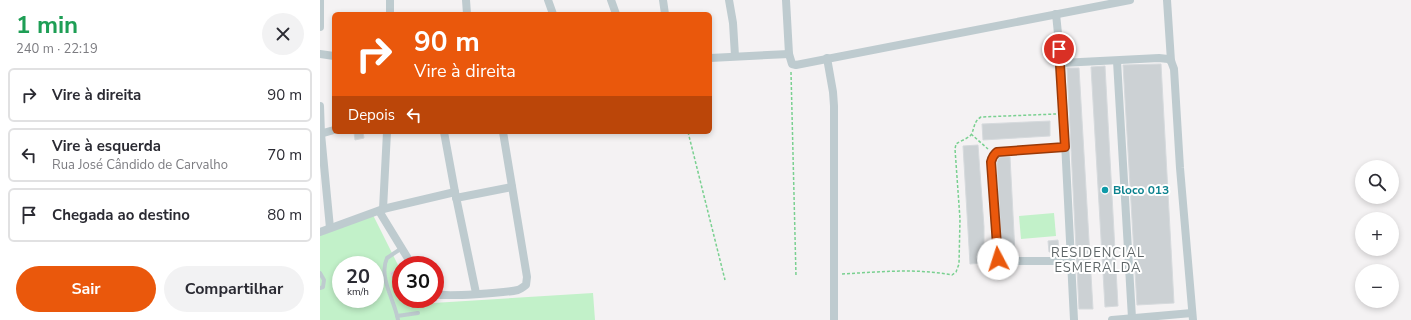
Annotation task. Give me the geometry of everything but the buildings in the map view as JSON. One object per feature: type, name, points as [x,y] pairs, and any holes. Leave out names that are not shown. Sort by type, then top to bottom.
[{"type":"street","points":[[320,0],[320,27]]},
{"type":"street","points":[[390,0],[390,12]]},
{"type":"street","points":[[466,0],[468,12]]},
{"type":"street","points":[[548,0],[552,12]]},
{"type":"street","points":[[611,0],[615,12]]},
{"type":"street","points":[[663,0],[665,12]]},
{"type":"street","points":[[729,0],[734,56]]},
{"type":"street","points":[[786,0],[790,58],[793,64],[796,65],[1130,0]]},
{"type":"street","points":[[1112,320],[1192,316],[1181,183],[1174,69],[1171,61],[1167,0]]},
{"type":"street","points":[[1056,14],[1061,63],[1074,320]]},
{"type":"street","points":[[320,54],[332,56]]},
{"type":"street","points":[[712,58],[734,56],[790,58]]},
{"type":"street","points":[[827,58],[834,106],[834,320]]},
{"type":"street","points":[[1061,63],[1159,58],[1168,59],[1171,61]]},
{"type":"street","points":[[1117,61],[1132,318]]},
{"type":"street","points":[[320,106],[322,164],[330,228]]},
{"type":"street","points":[[320,134],[332,131]]},
{"type":"street","points":[[387,134],[381,210],[407,256]]},
{"type":"street","points":[[444,134],[476,293]]},
{"type":"street","points":[[444,295],[519,289],[526,285],[527,277],[504,134]]},
{"type":"street","points":[[1065,147],[997,152],[994,154],[991,162],[998,259],[1001,262],[1071,261]]},
{"type":"street","points":[[320,232],[381,210],[456,195],[512,187]]},
{"type":"lane","points":[[402,248],[387,258],[385,270],[387,284],[398,318],[418,314]]},
{"type":"lane","points":[[320,273],[324,280],[322,287],[320,288]]},
{"type":"path","points":[[790,58],[796,276]]},
{"type":"path","points":[[834,275],[898,271],[919,271],[952,275],[956,272],[959,264],[960,219],[955,148],[958,143],[969,137],[975,122],[981,117],[1063,113]]},
{"type":"path","points":[[688,134],[725,280]]},
{"type":"path","points":[[971,134],[994,154]]},
{"type":"green space","points":[[1054,213],[1056,236],[1021,239],[1019,216]]},
{"type":"green space","points":[[373,215],[394,256],[392,256],[392,308],[444,308],[444,302],[593,293],[595,320],[320,320],[320,235]]},
{"type":"place","name":"Bloco 013","points":[[1105,190]]},
{"type":"district","name":"RESIDENCIAL ESMERALDA","points":[[1098,260]]},
{"type":"route","points":[[998,259],[991,162],[992,158],[997,152],[1065,147],[1059,49]]}]
